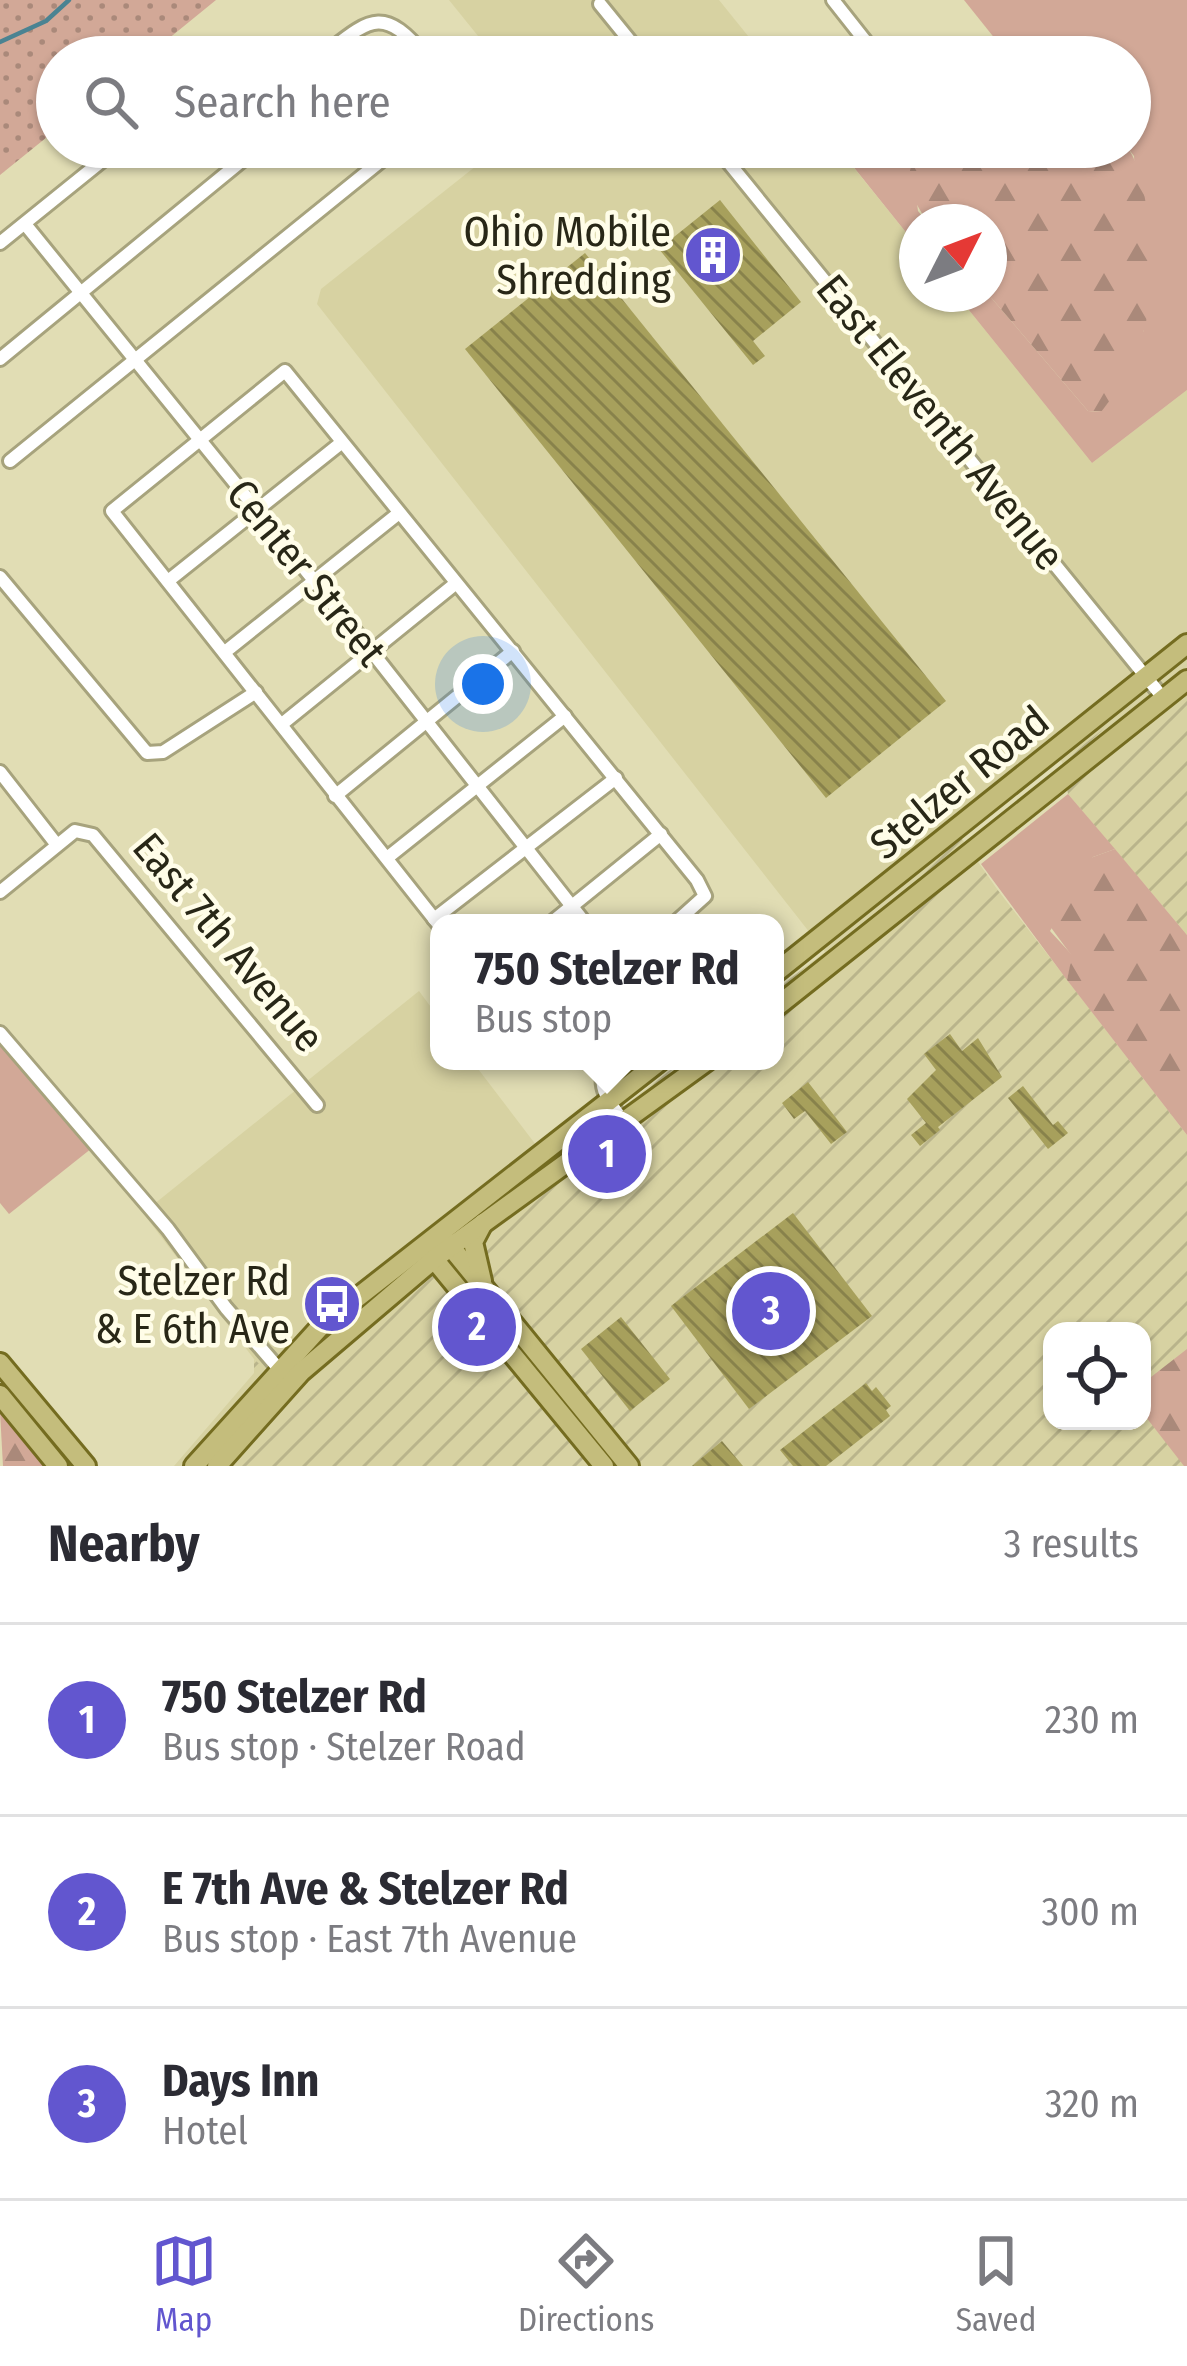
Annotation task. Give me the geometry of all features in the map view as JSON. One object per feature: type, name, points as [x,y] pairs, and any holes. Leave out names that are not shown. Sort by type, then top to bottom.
[{"type":"main road","name":"Stelzer Road","points":[[784,967],[1187,644]]},
{"type":"main road","name":"Stelzer Road","points":[[784,1001],[1187,680]]},
{"type":"main road","points":[[217,1466],[273,1401],[436,1246],[648,1070]]},
{"type":"main road","points":[[194,1466],[321,1326],[436,1246],[489,1217],[695,1070]]},
{"type":"main road","points":[[489,1217],[476,1232],[473,1250],[483,1284],[629,1466]]},
{"type":"main road","points":[[436,1246],[501,1310]]},
{"type":"main road","points":[[436,1246],[604,1466]]},
{"type":"main road","points":[[0,1363],[86,1466]]},
{"type":"main road","points":[[0,1395],[58,1466]]},
{"type":"street","points":[[833,0],[861,36]]},
{"type":"street","points":[[600,4],[626,36]]},
{"type":"street","points":[[350,36],[372,20],[387,21],[408,36]]},
{"type":"street","points":[[0,243],[93,168]]},
{"type":"street","points":[[0,359],[233,168]]},
{"type":"street","points":[[10,461],[372,168]]},
{"type":"street","name":"East Eleventh Avenue","points":[[733,168],[1164,699]]},
{"type":"street","name":"Center Street","points":[[25,224],[578,914]]},
{"type":"street","points":[[431,914],[112,512],[286,371],[661,834],[705,896],[685,914]]},
{"type":"street","points":[[168,581],[341,443]]},
{"type":"street","points":[[225,652],[398,513]]},
{"type":"street","points":[[0,577],[147,753],[163,752],[256,692]]},
{"type":"street","points":[[282,724],[455,584]]},
{"type":"street","points":[[335,796],[513,651]]},
{"type":"street","points":[[386,858],[565,716]]},
{"type":"street","points":[[0,772],[57,845],[0,892]]},
{"type":"street","points":[[446,914],[616,778]]},
{"type":"street","name":"East 7th Avenue","points":[[57,845],[75,831],[93,835],[317,1105]]},
{"type":"street","points":[[563,914],[661,834]]},
{"type":"street","points":[[0,1033],[168,1229],[226,1308],[279,1369]]},
{"type":"street","points":[[605,1070],[601,1083],[608,1101],[626,1123]]},
{"type":"shaded area","points":[[449,0],[719,0],[748,36],[478,36]]},
{"type":"shaded area","points":[[474,168],[854,168],[899,224],[899,312],[970,312],[1092,463],[1187,390],[1187,662],[1062,762],[1045,742],[810,933],[317,304],[321,289]]},
{"type":"shaded area","points":[[1187,662],[1187,935],[1068,794],[1062,762]]},
{"type":"shaded area","points":[[948,819],[1187,1135],[1187,1466],[174,1466],[254,1373],[254,1359],[278,1381],[321,1340],[670,1070],[784,1070],[784,983],[825,952],[810,933]]},
{"type":"shaded area","points":[[419,991],[430,1006],[430,1070],[479,1070],[549,1162],[321,1340],[277,1381],[254,1359],[143,1213]]},
{"type":"green space","points":[[0,0],[216,0],[172,36],[36,36],[36,146],[0,175]]},
{"type":"green space","points":[[964,0],[1187,0],[1187,390],[1092,463],[970,312],[1003,312],[1088,411],[1100,412],[1107,404],[1144,330],[1135,168],[1151,168],[1151,36],[993,36]]},
{"type":"green space","points":[[854,168],[913,168],[917,204],[899,204],[899,224]]},
{"type":"green space","points":[[911,168],[1137,168],[1147,208],[1148,312],[1132,362],[1101,412],[1088,411],[1003,312],[1007,312],[1007,204],[916,204],[906,186]]},
{"type":"green space","points":[[1068,794],[1115,849],[1093,857],[1050,931],[1073,956],[1067,980],[981,864]]},
{"type":"green space","points":[[1115,849],[1187,935],[1187,1135],[1067,980],[1072,956],[1038,910],[1039,902],[1093,857]]},
{"type":"green space","points":[[0,1039],[92,1148],[9,1214],[0,1203]]},
{"type":"green space","points":[[1187,1349],[1187,1466],[1151,1424],[1151,1377]]},
{"type":"green space","points":[[0,1412],[46,1466],[3,1466]]},
{"type":"building","points":[[720,200],[801,302],[753,341],[765,356],[753,365],[659,249]]},
{"type":"building","points":[[585,253],[946,701],[826,798],[465,349]]},
{"type":"building","points":[[950,1034],[962,1051],[978,1038],[1002,1077],[920,1146],[911,1135],[926,1123],[907,1099],[936,1070],[924,1054]]},
{"type":"building","points":[[808,1082],[847,1132],[831,1144],[805,1111],[794,1119],[782,1103]]},
{"type":"building","points":[[1023,1086],[1053,1125],[1058,1121],[1068,1133],[1048,1149],[1008,1098]]},
{"type":"building","points":[[793,1213],[872,1316],[749,1409],[671,1306]]},
{"type":"building","points":[[621,1317],[670,1379],[630,1411],[581,1349]]},
{"type":"building","points":[[866,1383],[872,1391],[876,1387],[891,1406],[886,1410],[890,1416],[826,1466],[793,1466],[780,1450]]},
{"type":"building","points":[[722,1441],[743,1466],[692,1466]]},
{"type":"waterway","points":[[0,42],[46,21],[69,0]]},
{"type":"place","name":"Ohio Mobile Shredding","points":[[713,255]]},
{"type":"place","name":"750 Stelzer Rd","points":[[607,1154]]},
{"type":"place","name":"Stelzer Rd & E 6th Ave","points":[[332,1304]]},
{"type":"place","name":"Days Inn","points":[[771,1311]]},
{"type":"place","name":"E 7th Ave & Stelzer Rd","points":[[477,1327]]}]
